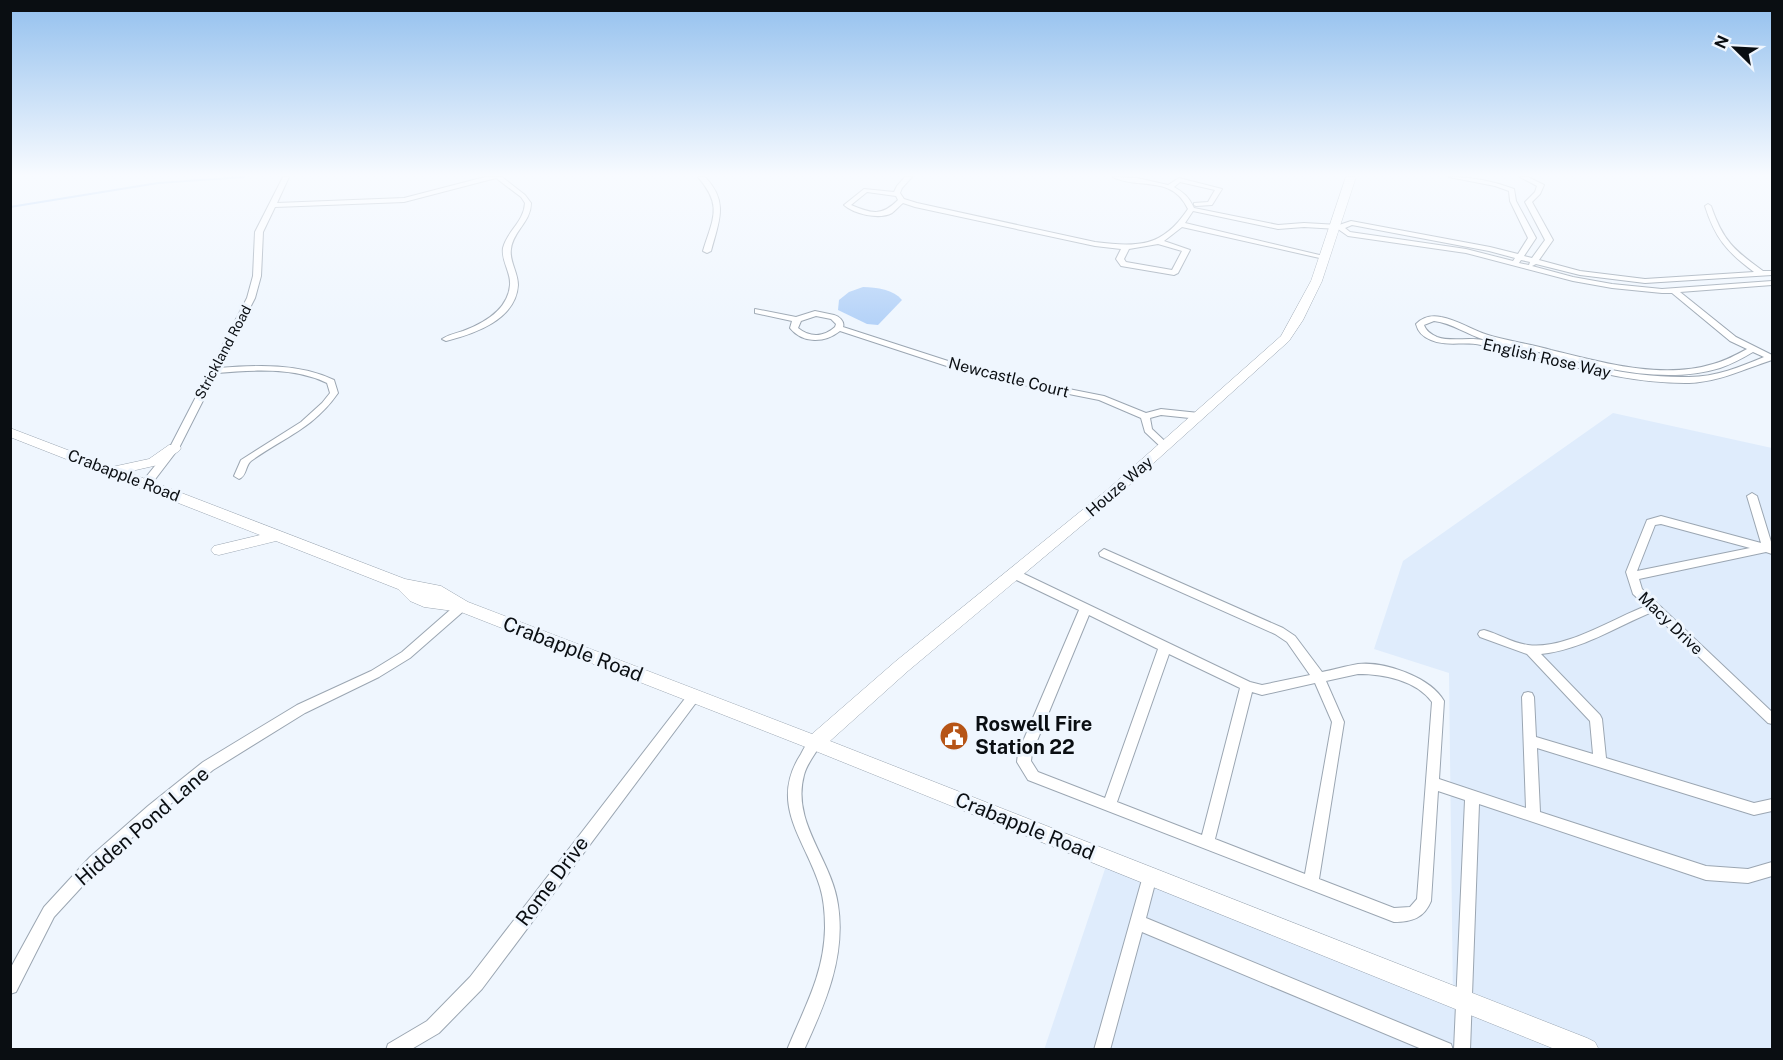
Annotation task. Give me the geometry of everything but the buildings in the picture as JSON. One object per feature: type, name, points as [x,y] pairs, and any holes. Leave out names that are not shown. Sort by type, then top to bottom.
[{"type":"street","name":"Strickland Road","points":[[146,484],[174,448],[251,298],[257,276],[259,232],[261,226]]},
{"type":"street","points":[[446,339],[476,331],[498,313],[512,296],[514,284],[507,259],[507,248],[519,226]]},
{"type":"street","points":[[707,252],[712,226]]},
{"type":"street","points":[[1010,226],[1084,242],[1126,247],[1159,242],[1181,226]]},
{"type":"street","points":[[1190,226],[1324,257]]},
{"type":"street","points":[[1272,245],[1278,227],[1282,226]]},
{"type":"street","name":"Houze Way","points":[[814,742],[1165,446],[1285,338],[1305,308],[1337,226]]},
{"type":"street","points":[[1338,226],[1348,234],[1423,240],[1517,260],[1612,286],[1674,290],[1773,283]]},
{"type":"street","points":[[1714,226],[1723,244],[1773,283]]},
{"type":"street","points":[[1517,260],[1532,238],[1527,227],[1544,228],[1549,240],[1532,264]]},
{"type":"street","points":[[1126,247],[1120,259],[1124,264],[1174,273],[1186,250],[1159,242]]},
{"type":"street","points":[[1532,264],[1580,273],[1663,281],[1773,273]]},
{"type":"street","points":[[1608,276],[1612,286]]},
{"type":"street","points":[[1663,281],[1710,323],[1751,350],[1771,358]]},
{"type":"street","points":[[758,311],[797,320],[794,328],[796,332],[807,337],[823,337],[838,328]]},
{"type":"street","name":"Newcastle Court","points":[[797,320],[808,315],[822,314],[838,320],[838,328],[977,373],[1101,398],[1121,404],[1145,416]]},
{"type":"street","name":"English Rose Way","points":[[1479,338],[1434,339],[1423,332],[1420,324],[1427,320],[1440,319],[1479,338],[1651,379],[1696,380],[1732,373],[1771,358]]},
{"type":"street","name":"English Rose Way","points":[[1599,368],[1664,371],[1700,369],[1726,363],[1751,350]]},
{"type":"street","points":[[213,371],[257,368],[314,374],[332,382],[334,393],[327,404],[312,418],[244,462],[239,476]]},
{"type":"street","points":[[1165,446],[1148,430],[1145,416],[1161,412],[1199,416]]},
{"type":"street","name":"Crabapple Road","points":[[10,432],[281,535],[404,585],[412,596],[440,607],[462,606],[814,742],[1587,1050]]},
{"type":"street","points":[[112,471],[153,462],[174,448]]},
{"type":"street","points":[[1632,576],[1770,549],[1752,496]]},
{"type":"street","name":"Macy Drive","points":[[1770,549],[1661,520],[1651,522],[1631,572],[1636,591],[1773,719]]},
{"type":"street","points":[[219,550],[281,535]]},
{"type":"street","points":[[1104,553],[1292,639],[1319,678],[1338,722],[1311,883]]},
{"type":"street","points":[[1014,574],[1086,608],[1247,686],[1262,690],[1358,669],[1376,669],[1415,681],[1433,694],[1438,701],[1424,901],[1419,910],[1410,915],[1394,915],[1033,776],[1024,762],[1025,753],[1086,608]]},
{"type":"street","name":"Hidden Pond Lane","points":[[10,986],[49,912],[96,862],[153,810],[208,766],[301,709],[375,674],[406,655],[462,606]]},
{"type":"street","points":[[1530,650],[1590,636],[1618,620],[1654,607]]},
{"type":"street","points":[[1484,634],[1530,650],[1596,719],[1600,763]]},
{"type":"street","points":[[1109,806],[1166,647]]},
{"type":"street","points":[[1207,843],[1247,686]]},
{"type":"street","name":"Rome Drive","points":[[394,1050],[433,1027],[476,984],[694,696]]},
{"type":"street","points":[[1528,697],[1533,816]]},
{"type":"street","points":[[1530,741],[1754,809],[1773,805]]},
{"type":"street","points":[[795,1050],[823,991],[833,944],[831,903],[822,870],[799,826],[792,801],[797,774],[814,742]]},
{"type":"street","points":[[1432,783],[1706,873],[1748,876],[1773,869]]},
{"type":"street","points":[[1462,1050],[1472,796]]},
{"type":"street","points":[[1102,1050],[1150,876]]},
{"type":"street","points":[[1137,922],[1444,1050]]},
{"type":"shaded area","points":[[1613,413],[1772,448],[1772,1049],[1044,1050],[1106,866],[1453,1003],[1449,673],[1374,649],[1403,561]]},
{"type":"water","points":[[863,287],[885,290],[902,300],[878,325],[867,324],[838,310],[839,300],[849,292]]},
{"type":"place","name":"Roswell Fire Station 22","points":[[954,736]]}]
